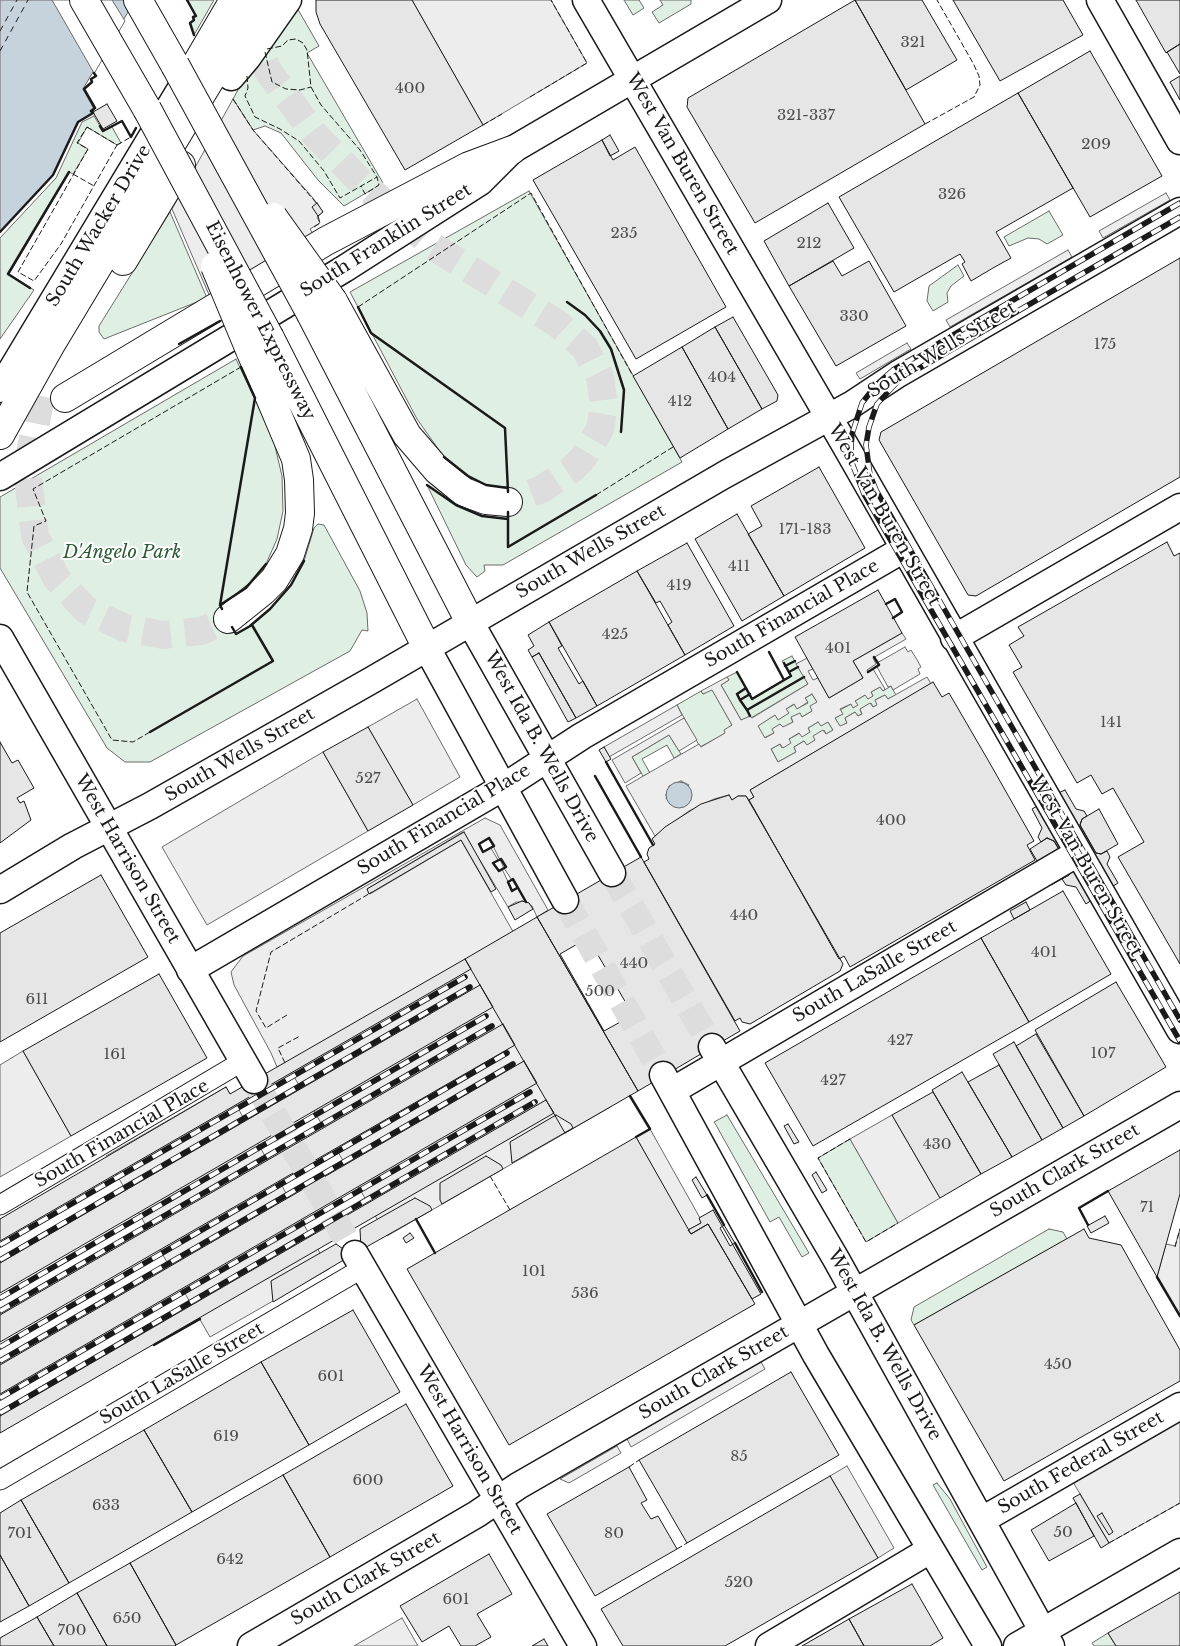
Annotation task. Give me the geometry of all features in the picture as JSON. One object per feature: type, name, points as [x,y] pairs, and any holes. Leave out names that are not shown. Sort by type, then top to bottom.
[{"type":"highway","points":[[84,0],[175,159],[224,291],[260,344],[296,459],[300,480],[300,513],[298,529],[290,554],[274,580],[228,618]]},
{"type":"highway","points":[[186,64],[234,0]]},
{"type":"highway","points":[[0,435],[51,344],[258,0]]},
{"type":"highway","points":[[267,0],[241,52],[231,77],[151,216],[53,397],[326,241],[469,166],[512,150]]},
{"type":"highway","points":[[141,5],[186,64],[214,136],[322,308],[407,435],[437,470],[464,492],[486,500],[508,502]]},
{"type":"highway","points":[[322,308],[470,622]]},
{"type":"highway","name":"Eisenhower Expressway","points":[[260,344],[426,648]]},
{"type":"main road","name":"South Wacker Drive","points":[[0,389],[223,0]]},
{"type":"main road","points":[[231,77],[248,57],[288,0]]},
{"type":"main road","name":"West Van Buren Street","points":[[586,0],[828,416],[1180,1030]]},
{"type":"main road","name":"South Franklin Street","points":[[0,477],[344,269],[480,182],[512,150],[768,0]]},
{"type":"main road","points":[[1100,0],[1180,140]]},
{"type":"main road","name":"South Wells Street","points":[[0,890],[426,648],[1180,210]]},
{"type":"main road","points":[[954,638],[1180,507]]},
{"type":"main road","name":"South Financial Place","points":[[190,970],[502,788],[546,758],[904,549]]},
{"type":"main road","name":"West Ida B. Wells Drive","points":[[470,622],[612,873]]},
{"type":"main road","name":"West Harrison Street","points":[[0,638],[249,1071]]},
{"type":"main road","points":[[426,648],[565,900]]},
{"type":"main road","name":"South LaSalle Street","points":[[800,1323],[667,1083],[1078,853]]},
{"type":"main road","name":"West Ida B. Wells Drive","points":[[716,1055],[854,1292],[982,1520],[1023,1599],[1047,1639]]},
{"type":"main road","name":"South Clark Street","points":[[251,1646],[800,1323],[1180,1105]]},
{"type":"main road","name":"West Harrison Street","points":[[359,1261],[583,1646]]},
{"type":"main road","points":[[800,1323],[816,1355],[988,1646]]},
{"type":"main road","name":"South Federal Street","points":[[982,1520],[1180,1406]]},
{"type":"main road","points":[[769,1646],[930,1550]]},
{"type":"main road","points":[[1018,1646],[1047,1639],[1180,1552]]},
{"type":"street","name":"South Financial Place","points":[[0,1205],[230,1071],[249,1071]]},
{"type":"street","name":"South LaSalle Street","points":[[0,1480],[359,1261]]},
{"type":"green space","points":[[187,0],[214,0],[194,35],[190,23],[194,20],[193,17],[196,16]]},
{"type":"green space","points":[[624,0],[639,0],[644,8],[633,15]]},
{"type":"green space","points":[[660,0],[691,0],[691,4],[659,23],[652,12],[663,5]]},
{"type":"green space","points":[[296,6],[319,46],[307,53],[383,183],[344,206],[318,180],[281,133],[265,126],[253,130],[233,99],[246,75]]},
{"type":"green space","points":[[94,116],[103,131],[112,127],[121,143],[117,145],[87,127],[78,143],[88,149],[73,174],[69,172],[9,274],[34,290],[0,339],[0,238],[56,178],[82,122]]},
{"type":"green space","points":[[529,191],[682,462],[503,565],[484,565],[485,571],[477,577],[466,565],[427,485],[456,505],[482,516],[508,519],[508,488],[486,485],[468,476],[444,457],[417,419],[350,292]]},
{"type":"green space","points":[[1049,211],[1063,235],[1047,244],[1039,239],[1028,238],[1009,246],[1004,237]]},
{"type":"green space","points":[[170,212],[207,298],[104,339],[99,332],[99,326]]},
{"type":"green space","points":[[958,265],[964,276],[951,286],[947,293],[948,302],[933,311],[927,301],[929,286]]},
{"type":"green space","name":"D'Angelo Park","points":[[236,359],[273,438],[282,476],[283,511],[277,539],[266,564],[246,588],[220,605],[236,634],[252,625],[270,609],[291,585],[304,561],[314,528],[318,524],[324,525],[360,591],[367,613],[368,631],[362,630],[350,651],[150,762],[125,762],[107,748],[0,568],[0,497]]},
{"type":"green space","points":[[792,656],[808,684],[751,718],[741,720],[721,685],[729,680],[727,677],[737,672],[753,699],[791,676],[782,661]]},
{"type":"green space","points":[[891,686],[896,695],[888,699],[885,695],[875,700],[878,705],[873,707],[871,703],[860,710],[862,714],[858,716],[855,712],[845,718],[847,723],[840,727],[835,718],[842,714],[840,710],[851,704],[857,705],[855,701],[865,695],[873,696],[871,692],[880,687],[883,691]]},
{"type":"green space","points":[[712,689],[732,725],[726,733],[700,747],[677,705],[701,691],[703,694]]},
{"type":"green space","points":[[812,694],[817,702],[812,711],[802,717],[791,718],[793,722],[783,728],[780,724],[774,733],[764,738],[757,726],[775,715],[788,713],[786,709],[795,704],[798,708],[808,703],[805,698]]},
{"type":"green space","points":[[818,722],[828,722],[833,730],[826,734],[824,730],[816,740],[807,746],[804,741],[794,747],[796,752],[778,762],[771,749],[780,744],[782,748],[789,739],[800,733],[810,732],[808,728]]},
{"type":"green space","points":[[669,735],[681,754],[674,758],[667,745],[642,759],[650,773],[643,776],[632,757]]},
{"type":"green space","points":[[727,1115],[809,1253],[802,1257],[779,1217],[770,1222],[714,1122]]},
{"type":"green space","points":[[850,1139],[898,1223],[866,1242],[818,1158]]},
{"type":"green space","points":[[1049,1229],[1063,1232],[1067,1239],[914,1325],[911,1320],[914,1307]]},
{"type":"green space","points":[[937,1483],[950,1499],[987,1567],[982,1570],[933,1485]]},
{"type":"green space","points":[[1108,1633],[1116,1646],[1094,1646],[1092,1643]]},
{"type":"shaded area","points":[[0,0],[135,0],[83,89],[94,109],[93,113],[78,122],[53,175],[0,232]]},
{"type":"shaded area","points":[[412,0],[551,0],[587,63],[483,125]]},
{"type":"shaded area","points":[[233,99],[253,130],[323,212],[317,217],[320,223],[310,229],[315,237],[210,297],[172,209]]},
{"type":"shaded area","points":[[1166,193],[1170,200],[1103,238],[1099,231]]},
{"type":"shaded area","points":[[1068,250],[1072,257],[950,327],[946,320]]},
{"type":"shaded area","points":[[907,343],[911,349],[860,379],[856,373]]},
{"type":"shaded area","points":[[902,633],[906,639],[873,658],[876,664],[867,670],[868,672],[873,669],[885,689],[883,691],[880,687],[871,692],[873,696],[868,699],[865,695],[855,701],[858,705],[853,708],[851,704],[840,709],[843,714],[835,718],[840,726],[847,723],[845,718],[855,712],[858,716],[862,714],[860,709],[870,703],[873,707],[877,705],[875,700],[885,695],[888,699],[927,677],[931,684],[750,790],[754,797],[749,800],[746,796],[738,796],[732,800],[729,795],[714,799],[689,811],[655,836],[626,786],[699,744],[701,747],[725,733],[724,730],[732,725],[712,690],[703,694],[701,691],[727,677],[729,680],[721,685],[741,720],[750,716],[752,718],[808,684],[796,664],[807,658],[813,669],[808,671],[813,680],[818,678],[829,698],[863,678],[853,661]],"holes":[[[812,694],[817,702],[810,706],[812,711],[802,717],[800,713],[791,717],[793,722],[783,727],[780,724],[772,729],[774,733],[765,738],[758,726],[775,715],[778,720],[789,713],[786,709],[794,704],[797,709],[808,702],[805,698]],[[818,722],[821,726],[828,722],[833,730],[826,734],[823,730],[813,736],[815,740],[807,745],[804,741],[794,747],[796,752],[778,762],[771,749],[780,744],[783,748],[791,743],[789,739],[799,733],[802,737],[810,732],[808,728]],[[681,781],[689,785],[666,799],[669,786]]]},
{"type":"shaded area","points":[[905,647],[908,652],[911,650],[921,667],[918,669],[920,674],[893,690],[891,686],[888,687],[877,667],[879,665],[877,663]]},
{"type":"shaded area","points":[[417,699],[460,777],[413,805],[368,727]]},
{"type":"shaded area","points":[[677,705],[682,715],[609,757],[604,747]]},
{"type":"shaded area","points":[[684,718],[697,740],[679,751],[669,735],[632,757],[641,773],[625,783],[612,760]]},
{"type":"shaded area","points":[[323,752],[368,831],[207,925],[162,847]]},
{"type":"shaded area","points":[[679,782],[688,786],[692,795],[688,804],[679,808],[670,804],[666,795],[670,786]]},
{"type":"shaded area","points":[[485,818],[500,825],[548,910],[537,917],[532,906],[525,902],[516,902],[508,907],[463,832],[367,889],[370,894],[461,840],[612,1106],[387,1236],[286,1063],[277,1067],[234,985],[231,972],[243,956]],"holes":[[[489,838],[504,868],[517,888],[512,890],[502,869],[499,870],[493,864],[498,860],[491,848],[483,852],[479,844]]]},
{"type":"shaded area","points":[[23,1051],[71,1136],[0,1177],[0,1065]]},
{"type":"shaded area","points":[[226,1087],[329,1269],[210,1337],[106,1156]]},
{"type":"shaded area","points":[[892,1115],[940,1198],[898,1223],[850,1139]]},
{"type":"shaded area","points":[[650,1129],[700,1218],[701,1223],[688,1230],[636,1137]]},
{"type":"shaded area","points":[[1180,1229],[1180,1316],[1157,1277],[1166,1244],[1175,1246]]},
{"type":"shaded area","points":[[761,1362],[765,1369],[631,1447],[627,1439]]},
{"type":"shaded area","points":[[1180,1420],[1180,1503],[1109,1543],[1073,1482]]},
{"type":"shaded area","points":[[617,1446],[621,1453],[569,1483],[560,1479]]},
{"type":"shaded area","points":[[847,1466],[894,1548],[878,1558],[830,1476]]},
{"type":"shaded area","points":[[402,1618],[418,1646],[354,1646]]},
{"type":"pier","points":[[52,0],[112,0],[125,21],[94,73]]},
{"type":"building","points":[[316,0],[412,0],[483,125],[405,170],[320,24],[316,12]]},
{"type":"building","points":[[855,0],[925,124],[755,223],[687,107],[688,98]]},
{"type":"building","points":[[855,0],[922,0],[957,60],[906,90]]},
{"type":"building","points":[[953,0],[1063,0],[1083,35],[1000,81]]},
{"type":"building","points":[[1136,0],[1180,0],[1180,44],[1166,53]]},
{"type":"building","points":[[1180,44],[1180,74],[1167,52]]},
{"type":"building","points":[[1090,51],[1162,176],[1090,217],[1018,93]]},
{"type":"building","points":[[1180,76],[1180,100],[1170,82]]},
{"type":"building","points":[[1018,93],[1073,188],[996,232],[1011,258],[971,281],[962,264],[965,262],[960,254],[894,292],[839,197]]},
{"type":"building","points":[[107,104],[117,121],[103,129],[93,112]]},
{"type":"building","points":[[610,135],[619,151],[610,156],[602,140]]},
{"type":"building","points":[[602,140],[613,160],[635,147],[726,307],[636,359],[533,180]]},
{"type":"building","points":[[317,203],[323,212],[318,216],[312,207]]},
{"type":"building","points":[[828,203],[854,248],[789,286],[764,241]]},
{"type":"building","points":[[1180,258],[1180,477],[976,596],[968,595],[879,440],[881,432]]},
{"type":"building","points":[[833,261],[842,276],[869,261],[906,326],[836,366],[789,286]]},
{"type":"building","points":[[733,317],[778,395],[777,401],[762,409],[715,327]]},
{"type":"building","points":[[715,327],[762,409],[728,429],[682,347]]},
{"type":"building","points":[[682,347],[728,429],[680,458],[633,376]]},
{"type":"building","points":[[819,467],[865,548],[784,596],[748,534],[762,526],[751,506]]},
{"type":"building","points":[[737,514],[784,596],[742,621],[695,539]]},
{"type":"building","points":[[1167,542],[1174,556],[1180,553],[1180,964],[1118,857],[1144,842],[1113,788],[1102,794],[1091,775],[1077,783],[1013,672],[1022,667],[1009,645],[1024,636],[1018,627]]},
{"type":"building","points":[[687,543],[734,626],[685,655],[668,625],[672,622],[660,601],[656,603],[637,571]]},
{"type":"building","points":[[637,571],[685,655],[597,706],[549,622]]},
{"type":"building","points":[[878,590],[902,633],[853,661],[863,678],[829,698],[795,637]]},
{"type":"building","points":[[549,622],[562,646],[558,648],[579,684],[583,681],[597,706],[576,718],[539,653],[532,657],[528,650],[534,646],[528,635]]},
{"type":"building","points":[[539,653],[576,718],[568,722],[532,657]]},
{"type":"building","points":[[933,682],[942,697],[949,693],[988,760],[1034,841],[1027,845],[1035,860],[850,967],[844,956],[839,959],[749,800],[754,797],[750,790]]},
{"type":"building","points":[[368,727],[413,805],[368,831],[323,752]]},
{"type":"building","points":[[0,742],[12,763],[18,760],[34,788],[17,798],[20,803],[24,801],[31,820],[0,843]]},
{"type":"building","points":[[604,747],[611,759],[606,762],[599,750]]},
{"type":"building","points":[[1065,790],[1076,809],[1084,811],[1087,816],[1082,819],[1080,825],[1096,853],[1101,854],[1107,851],[1110,857],[1107,864],[1118,883],[1110,888],[1056,794]]},
{"type":"building","points":[[729,795],[732,800],[738,796],[746,796],[843,964],[840,971],[750,1024],[742,1022],[740,1018],[735,1021],[644,862],[649,859],[647,854],[649,848],[655,844],[652,839],[665,827],[701,804]]},
{"type":"building","points":[[1039,805],[1093,899],[1086,904],[1076,887],[1066,885],[1062,879],[1069,875],[1071,870],[1054,841],[1047,838],[1041,842],[1038,837],[1042,828],[1032,809]]},
{"type":"building","points":[[1099,809],[1118,844],[1101,854],[1096,853],[1080,825],[1082,819]]},
{"type":"building","points":[[464,832],[496,889],[491,892],[461,840],[369,894],[367,889]]},
{"type":"building","points":[[1047,838],[1054,841],[1071,870],[1069,875],[1051,885],[1030,849]]},
{"type":"building","points":[[641,857],[740,1031],[638,1091],[537,917]]},
{"type":"building","points":[[101,875],[148,957],[0,1042],[0,933]]},
{"type":"building","points":[[1063,891],[1111,974],[1029,1022],[981,938]]},
{"type":"building","points":[[522,901],[529,903],[533,909],[515,920],[508,907]]},
{"type":"building","points":[[1026,902],[1030,910],[1014,919],[1010,911]]},
{"type":"building","points":[[537,917],[638,1091],[565,1133],[465,959]]},
{"type":"building","points":[[588,938],[633,1015],[604,1031],[560,954]]},
{"type":"building","points":[[981,938],[1029,1022],[813,1146],[765,1063]]},
{"type":"building","points":[[465,959],[471,969],[0,1241],[0,1219],[226,1087],[230,1094]]},
{"type":"building","points":[[159,974],[207,1058],[71,1136],[23,1051]]},
{"type":"building","points":[[1116,982],[1166,1067],[1084,1116],[1035,1030]]},
{"type":"building","points":[[480,985],[493,1007],[0,1293],[0,1263]]},
{"type":"building","points":[[503,1024],[515,1045],[0,1342],[0,1315]]},
{"type":"building","points":[[1036,1034],[1084,1116],[1063,1128],[1016,1046]]},
{"type":"building","points":[[1014,1042],[1063,1128],[1042,1140],[993,1054]]},
{"type":"building","points":[[524,1061],[537,1083],[0,1394],[0,1365]]},
{"type":"building","points":[[999,1065],[1042,1140],[1012,1157],[968,1082]]},
{"type":"building","points":[[962,1072],[1012,1157],[981,1174],[932,1090]]},
{"type":"building","points":[[933,1092],[981,1174],[940,1198],[892,1115]]},
{"type":"building","points":[[546,1100],[554,1113],[0,1433],[0,1416]]},
{"type":"building","points":[[556,1115],[571,1124],[573,1128],[512,1163],[510,1142]]},
{"type":"building","points":[[788,1124],[799,1142],[794,1144],[784,1126]]},
{"type":"building","points":[[636,1137],[691,1234],[708,1224],[755,1304],[509,1445],[407,1269]]},
{"type":"building","points":[[1180,1150],[1180,1194],[1157,1277],[1108,1191]]},
{"type":"building","points":[[486,1156],[501,1165],[503,1169],[442,1204],[440,1200],[440,1183]]},
{"type":"building","points":[[816,1172],[827,1190],[822,1193],[812,1175]]},
{"type":"building","points":[[696,1177],[707,1195],[702,1198],[692,1180]]},
{"type":"building","points":[[415,1198],[430,1206],[432,1210],[361,1250],[360,1229]]},
{"type":"building","points":[[713,1210],[761,1294],[752,1299],[708,1224],[691,1234],[688,1230],[701,1223],[699,1218]]},
{"type":"building","points":[[1105,1216],[1109,1223],[1091,1233],[1087,1226]]},
{"type":"building","points":[[724,1225],[735,1243],[730,1246],[720,1228]]},
{"type":"building","points":[[1084,1229],[1089,1238],[1121,1245],[1180,1350],[1180,1381],[1004,1481],[914,1325]]},
{"type":"building","points":[[410,1233],[414,1238],[406,1243],[403,1238]]},
{"type":"building","points":[[336,1244],[352,1255],[273,1302],[271,1281]]},
{"type":"building","points":[[353,1310],[400,1392],[309,1445],[261,1362]]},
{"type":"building","points":[[261,1362],[309,1445],[192,1512],[144,1430]]},
{"type":"building","points":[[791,1372],[839,1455],[687,1543],[639,1460]]},
{"type":"building","points":[[406,1404],[453,1486],[330,1557],[283,1475]]},
{"type":"building","points":[[144,1430],[192,1512],[69,1583],[21,1500]]},
{"type":"building","points":[[629,1467],[647,1500],[641,1503],[651,1519],[658,1516],[677,1549],[595,1596],[547,1514]]},
{"type":"building","points":[[283,1475],[330,1557],[176,1645],[130,1563]]},
{"type":"building","points":[[830,1476],[878,1558],[725,1646],[623,1646],[601,1609]]},
{"type":"building","points":[[1080,1494],[1109,1543],[1101,1548],[1073,1498]]},
{"type":"building","points":[[21,1500],[69,1583],[29,1606],[0,1555],[0,1513]]},
{"type":"building","points":[[1076,1503],[1094,1536],[1049,1561],[1031,1530]]},
{"type":"building","points":[[1102,1513],[1113,1532],[1109,1535],[1097,1516]]},
{"type":"building","points":[[489,1554],[512,1594],[477,1614],[491,1637],[475,1646],[461,1646],[449,1626],[422,1642],[400,1606]]},
{"type":"building","points":[[0,1555],[29,1606],[0,1622]]},
{"type":"building","points":[[130,1563],[175,1646],[107,1646],[77,1593]]},
{"type":"building","points":[[912,1584],[943,1638],[930,1646],[864,1646],[849,1619]]},
{"type":"building","points":[[1180,1592],[1180,1646],[1116,1646],[1108,1633]]},
{"type":"building","points":[[77,1593],[107,1646],[54,1646],[37,1617]]},
{"type":"building","points":[[37,1617],[54,1646],[0,1646],[0,1638]]},
{"type":"building","points":[[849,1619],[864,1646],[802,1646]]},
{"type":"building","points":[[544,1639],[548,1646],[532,1646]]},
{"type":"ferry route","points":[[0,31],[17,0]]},
{"type":"ferry route","points":[[0,51],[28,0]]},
{"type":"tunnel","points":[[248,24],[268,71],[316,136],[362,183],[434,247],[558,324],[585,348],[600,377],[604,406],[600,429],[583,458],[571,470],[542,489],[508,502]]},
{"type":"tunnel","points":[[41,396],[27,469],[35,536],[57,579],[86,610],[125,628],[163,635],[201,631],[228,619]]},
{"type":"tunnel","points":[[612,873],[712,1047]]},
{"type":"tunnel","points":[[565,900],[663,1075]]},
{"type":"tunnel","points":[[254,1080],[355,1254]]},
{"type":"railway","points":[[1180,203],[893,370],[876,385],[862,403],[852,434],[851,447],[852,463],[864,494],[1180,1041]]},
{"type":"railway","points":[[1180,217],[899,380],[877,404],[869,427],[866,445],[870,475],[876,490],[1180,1020]]},
{"type":"railway","points":[[0,1245],[465,977]]},
{"type":"railway","points":[[0,1260],[470,987]]},
{"type":"railway","points":[[0,1298],[486,1016]]},
{"type":"railway","points":[[0,1311],[492,1026]]},
{"type":"railway","points":[[0,1347],[507,1053]]},
{"type":"railway","points":[[0,1361],[513,1064]]},
{"type":"railway","points":[[0,1398],[530,1092]]},
{"type":"railway","points":[[0,1413],[535,1102]]},
{"type":"fence","points":[[530,97],[587,63],[551,0]]},
{"type":"fence","points":[[925,124],[974,97],[980,85],[979,76],[973,63],[937,0]]},
{"type":"fence","points":[[267,49],[282,46],[288,40],[296,39],[303,43],[307,50],[311,87],[321,105],[360,150],[377,177],[379,185],[365,194],[361,186]]},
{"type":"fence","points":[[265,52],[272,82],[286,89],[300,90],[311,87]]},
{"type":"fence","points":[[247,76],[248,88],[245,96],[255,117],[299,141],[324,171],[340,198],[377,177]]},
{"type":"fence","points":[[233,99],[253,130],[319,206]]},
{"type":"fence","points":[[483,125],[502,114]]},
{"type":"fence","points":[[87,127],[117,145],[61,244],[34,281],[18,272],[88,149],[77,143],[87,127]]},
{"type":"fence","points":[[117,145],[131,137]]},
{"type":"fence","points":[[73,174],[94,186]]},
{"type":"fence","points":[[358,307],[531,193],[633,376]]},
{"type":"fence","points":[[314,227],[320,223],[318,216]]},
{"type":"fence","points":[[150,732],[133,742],[112,740],[27,592],[34,526],[46,521],[33,489],[241,367]]},
{"type":"fence","points":[[596,495],[673,447]]},
{"type":"fence","points":[[287,1015],[266,1028],[256,1011],[271,952],[372,892]]},
{"type":"fence","points":[[285,1063],[278,1048],[300,1036]]},
{"type":"fence","points":[[850,1139],[818,1158],[866,1242],[898,1223]]},
{"type":"fence","points":[[490,1176],[510,1210]]},
{"type":"fence","points":[[1175,1247],[1180,1229]]},
{"type":"fence","points":[[629,1467],[639,1460]]},
{"type":"fence","points":[[1109,1543],[1180,1503]]},
{"type":"fence","points":[[677,1549],[687,1543]]},
{"type":"wall","points":[[187,0],[196,16],[193,17],[194,20],[190,23],[194,35]]},
{"type":"wall","points":[[93,113],[91,111],[95,108],[84,89],[92,82],[91,79],[96,76],[94,73]]},
{"type":"wall","points":[[0,232],[53,175],[78,122],[93,113]]},
{"type":"wall","points":[[100,126],[103,131],[122,121],[131,137],[136,128]]},
{"type":"wall","points":[[30,288],[8,274],[69,172]]},
{"type":"wall","points":[[567,302],[585,315],[600,331],[611,349],[624,390],[621,432]]},
{"type":"wall","points":[[358,307],[371,333],[505,428],[508,492]]},
{"type":"wall","points":[[179,344],[220,321]]},
{"type":"wall","points":[[222,609],[220,605],[255,398],[241,367]]},
{"type":"wall","points":[[444,457],[468,476],[486,485],[508,488]]},
{"type":"wall","points":[[427,485],[456,505],[482,516],[508,519]]},
{"type":"wall","points":[[508,512],[508,547],[596,495]]},
{"type":"wall","points":[[250,626],[270,609],[291,585],[304,561]]},
{"type":"wall","points":[[220,605],[246,588],[266,564]]},
{"type":"wall","points":[[886,604],[895,599],[902,612],[893,618]]},
{"type":"wall","points":[[150,732],[273,661],[252,625],[236,634],[232,627]]},
{"type":"wall","points":[[769,652],[784,680]]},
{"type":"wall","points":[[868,672],[879,665],[874,657]]},
{"type":"wall","points":[[785,666],[795,661]]},
{"type":"wall","points":[[737,672],[752,699],[791,676],[784,663]]},
{"type":"wall","points":[[789,672],[798,667]]},
{"type":"wall","points":[[750,716],[747,710],[804,677]]},
{"type":"wall","points":[[740,700],[737,694],[746,688]]},
{"type":"wall","points":[[747,710],[740,700],[750,694]]},
{"type":"wall","points":[[606,762],[653,845]]},
{"type":"wall","points":[[595,776],[641,857]]},
{"type":"wall","points":[[489,838],[494,846],[483,852],[479,844],[489,838]]},
{"type":"wall","points":[[501,859],[506,867],[499,871],[493,863],[501,859]]},
{"type":"wall","points":[[517,888],[512,891],[508,882],[513,879],[526,902]]},
{"type":"wall","points":[[630,1096],[650,1129],[636,1137]]},
{"type":"wall","points":[[1088,1225],[1079,1208],[1108,1191]]},
{"type":"wall","points":[[707,1195],[724,1225]]},
{"type":"wall","points":[[416,1219],[435,1253]]},
{"type":"wall","points":[[735,1243],[762,1292]]},
{"type":"wall","points":[[1157,1277],[1180,1316]]},
{"type":"wall","points":[[154,1345],[200,1319]]}]
